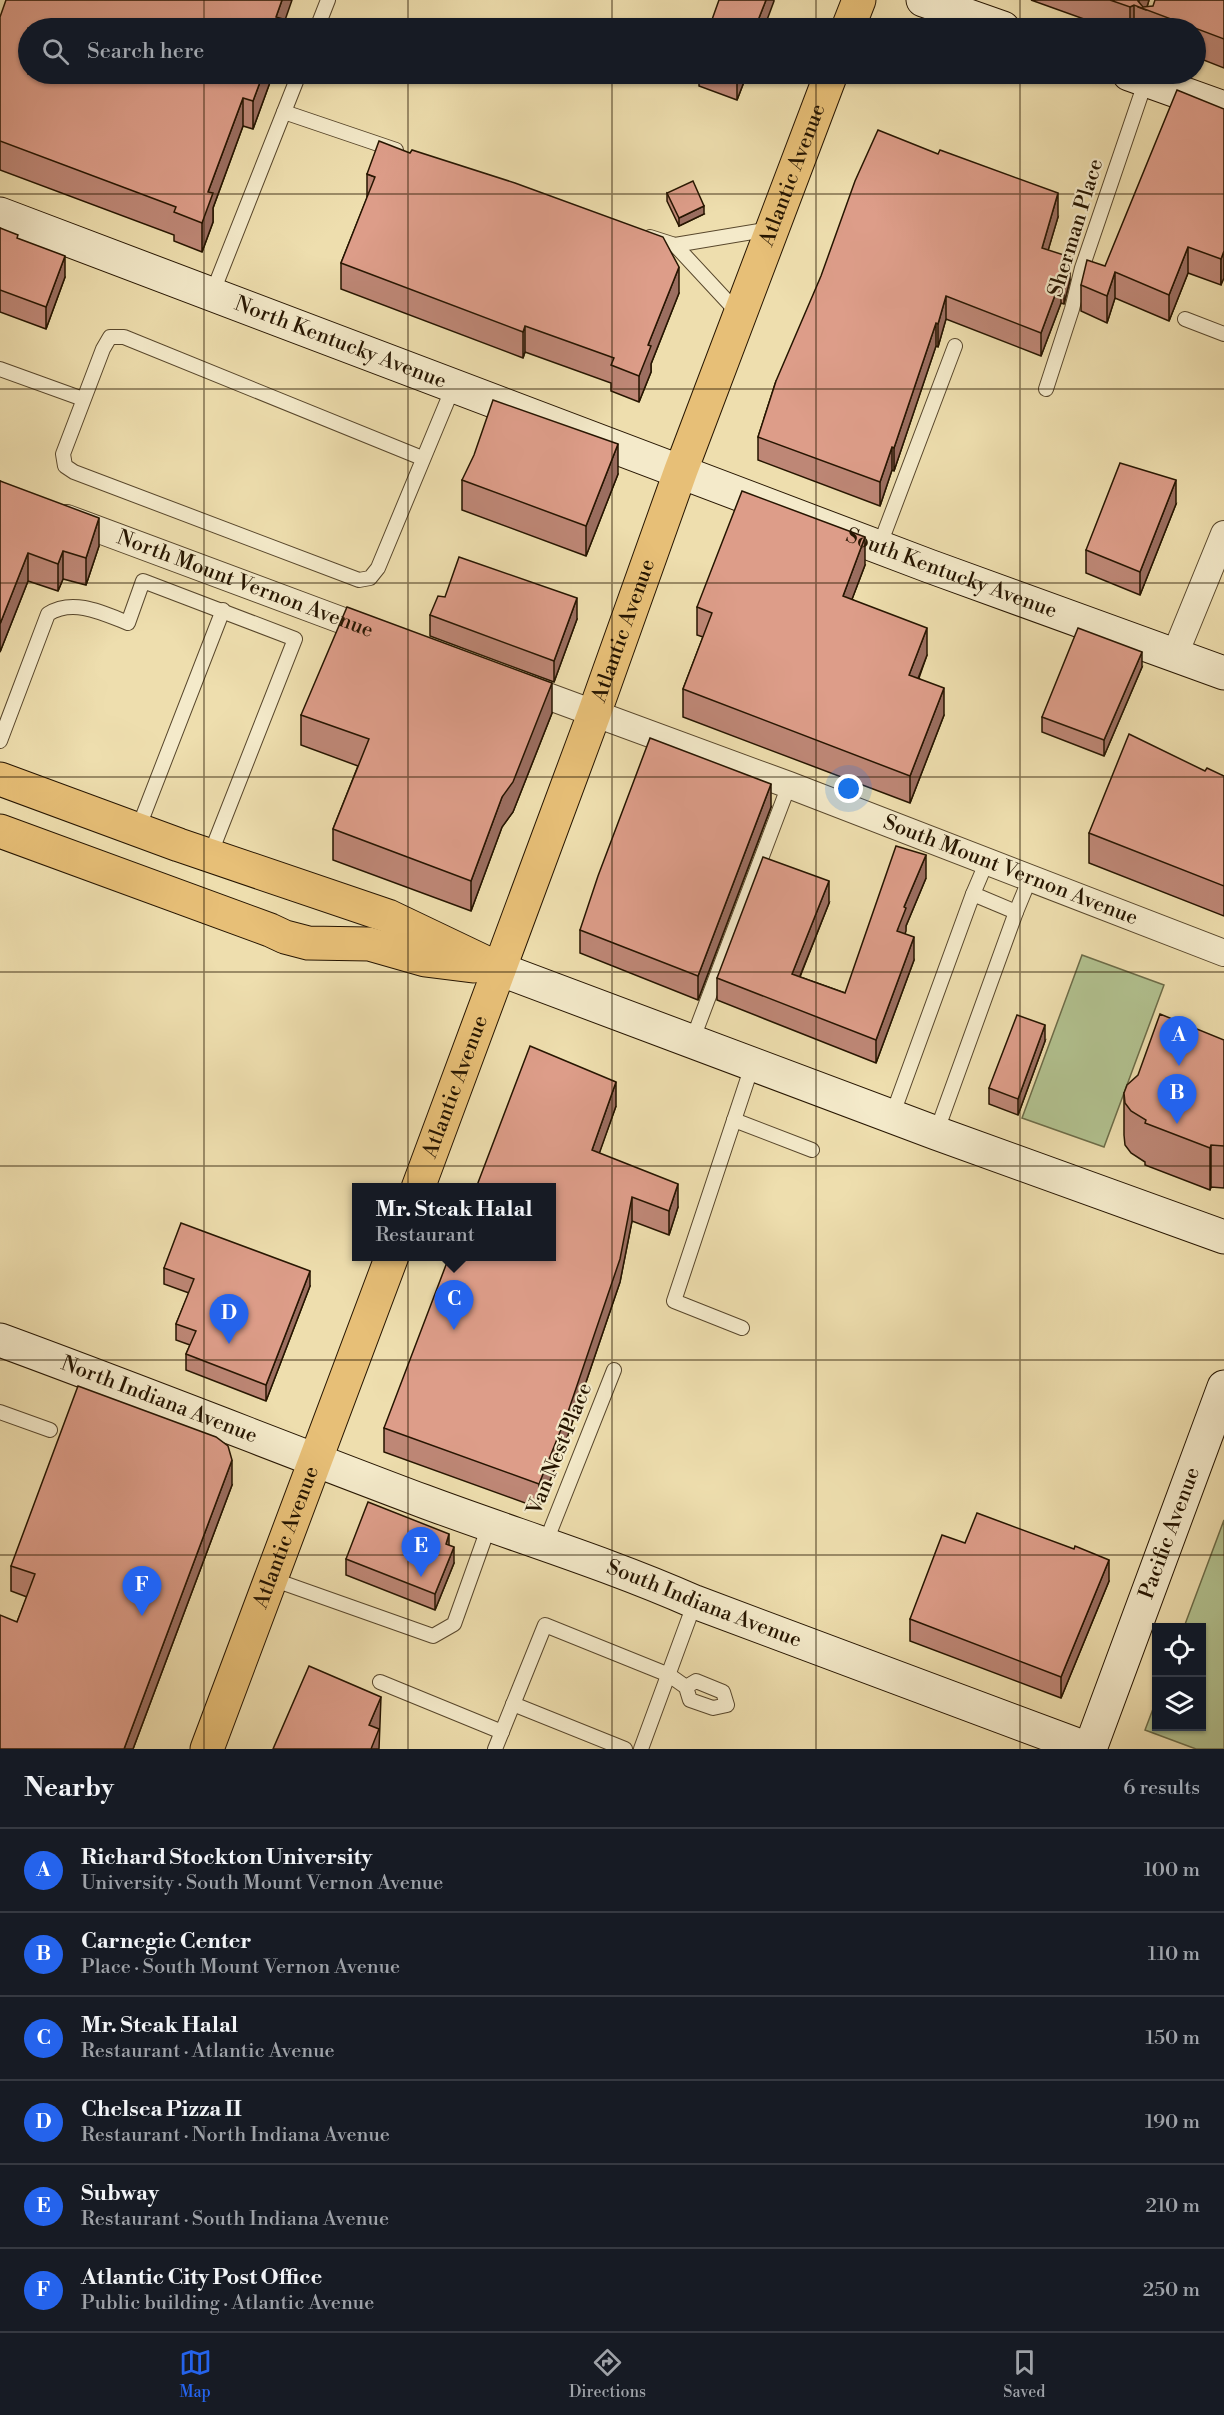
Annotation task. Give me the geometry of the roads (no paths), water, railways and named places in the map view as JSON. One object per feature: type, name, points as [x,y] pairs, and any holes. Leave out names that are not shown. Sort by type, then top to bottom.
[{"type":"main road","points":[[852,18],[859,0]]},
{"type":"main road","name":"Atlantic Avenue","points":[[420,1183],[594,714],[681,470],[827,84]]},
{"type":"main road","points":[[0,779],[138,830],[388,916],[499,969]]},
{"type":"main road","points":[[0,831],[285,937],[308,943],[369,944],[425,960],[499,969]]},
{"type":"main road","name":"Atlantic Avenue","points":[[207,1749],[391,1261]]},
{"type":"street","points":[[923,0],[974,18]]},
{"type":"street","points":[[1159,84],[1224,108]]},
{"type":"street","name":"North Kentucky Avenue","points":[[0,214],[681,470]]},
{"type":"street","name":"South Kentucky Avenue","points":[[681,470],[879,547],[1224,673]]},
{"type":"street","name":"North Mount Vernon Avenue","points":[[45,510],[392,639]]},
{"type":"street","points":[[1175,654],[1224,534]]},
{"type":"street","points":[[493,676],[594,714]]},
{"type":"street","name":"South Mount Vernon Avenue","points":[[594,714],[789,785],[1224,952]]},
{"type":"street","points":[[499,969],[936,1133],[1224,1237]]},
{"type":"street","name":"North Indiana Avenue","points":[[0,1340],[131,1388],[316,1461]]},
{"type":"street","name":"Pacific Avenue","points":[[1089,1749],[1224,1387]]},
{"type":"street","name":"South Indiana Avenue","points":[[316,1461],[489,1526],[545,1544],[1089,1749]]},
{"type":"lane","points":[[321,18],[328,0]]},
{"type":"lane","points":[[212,294],[295,84]]},
{"type":"lane","name":"Sherman Place","points":[[1046,389],[1072,309],[1132,84]]},
{"type":"lane","points":[[284,112],[410,155]]},
{"type":"lane","points":[[634,231],[675,245],[714,241],[772,229]]},
{"type":"lane","points":[[675,245],[740,315]]},
{"type":"lane","points":[[1185,319],[1224,334]]},
{"type":"lane","points":[[422,458],[124,337],[110,337],[103,349],[63,454],[65,466],[74,472],[359,580],[370,578],[378,568],[454,385]]},
{"type":"lane","points":[[879,547],[955,345]]},
{"type":"lane","points":[[0,369],[83,399]]},
{"type":"lane","points":[[0,741],[48,614],[58,608],[79,606],[128,623],[143,580],[295,639],[210,855]]},
{"type":"lane","points":[[138,830],[223,610]]},
{"type":"lane","points":[[692,1041],[789,785]]},
{"type":"lane","points":[[892,1116],[987,861]]},
{"type":"lane","points":[[936,1133],[1030,878]]},
{"type":"lane","points":[[973,894],[1016,912]]},
{"type":"lane","points":[[742,1328],[674,1300],[753,1063]]},
{"type":"lane","points":[[734,1120],[812,1150]]},
{"type":"lane","name":"Van Nest Place","points":[[545,1544],[614,1370]]},
{"type":"lane","points":[[0,1412],[50,1430]]},
{"type":"lane","points":[[272,1579],[434,1636],[454,1624],[489,1526]]},
{"type":"lane","points":[[641,1749],[695,1602]]},
{"type":"lane","points":[[495,1749],[544,1625],[669,1675],[686,1687]]},
{"type":"lane","points":[[380,1682],[502,1732]]},
{"type":"lane","points":[[513,1704],[625,1749]]},
{"type":"place","name":"Richard Stockton University","points":[[1179,1066]]},
{"type":"place","name":"Carnegie Center","points":[[1177,1124]]},
{"type":"place","name":"Mr. Steak Halal","points":[[454,1330]]},
{"type":"place","name":"Chelsea Pizza II","points":[[229,1344]]},
{"type":"place","name":"Subway","points":[[421,1577]]},
{"type":"place","name":"Atlantic City Post Office","points":[[142,1616]]}]
